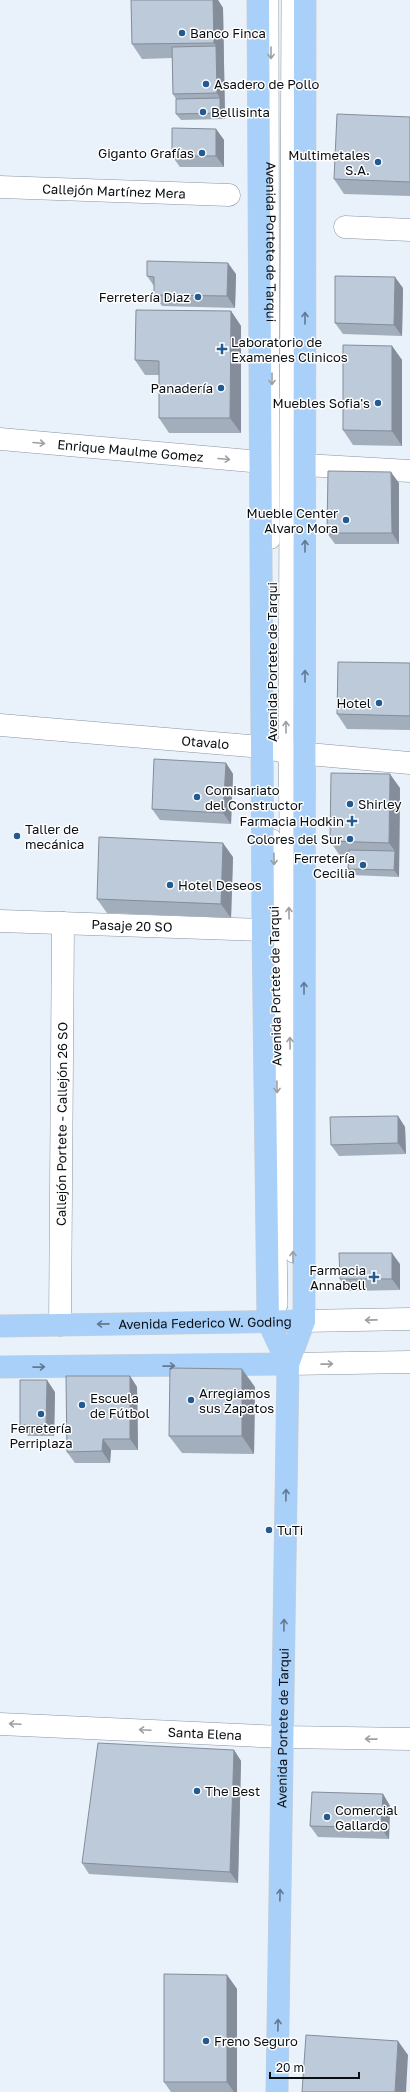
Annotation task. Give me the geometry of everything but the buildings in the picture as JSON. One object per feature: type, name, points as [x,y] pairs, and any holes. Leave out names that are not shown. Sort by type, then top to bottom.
[{"type":"main road","name":"Avenida Portete de Tarqui","points":[[258,0],[260,462],[281,750],[304,1321],[288,1364],[277,2092]]},
{"type":"main road","name":"Avenida Portete de Tarqui","points":[[288,1364],[268,1320],[263,930],[281,750],[305,465],[305,0]]},
{"type":"main road","name":"Avenida Federico W. Goding","points":[[0,1326],[268,1320],[304,1321]]},
{"type":"main road","points":[[0,1367],[288,1364]]},
{"type":"street","name":"Callejón Martínez Mera","points":[[0,187],[229,195]]},
{"type":"street","points":[[345,227],[410,230]]},
{"type":"street","name":"Enrique Maulme Gomez","points":[[0,439],[260,462]]},
{"type":"street","points":[[305,465],[410,471]]},
{"type":"street","name":"Otavalo","points":[[0,725],[410,763]]},
{"type":"street","name":"Pasaje 20 SO","points":[[0,921],[263,930]]},
{"type":"street","name":"Callejón Portete - Callejón 26 SO","points":[[60,1325],[63,923]]},
{"type":"street","name":"Avenida Federico W. Goding","points":[[304,1321],[410,1319]]},
{"type":"street","points":[[288,1364],[410,1362]]},
{"type":"street","name":"Santa Elena","points":[[0,1724],[282,1737],[410,1740]]},
{"type":"lane","name":"Avenida Portete de Tarqui","points":[[271,0],[281,750]]},
{"type":"lane","name":"Avenida Portete de Tarqui","points":[[268,1320],[280,1305],[281,750],[289,0]]},
{"type":"place","name":"Banco Finca","points":[[182,33]]},
{"type":"place","name":"Asadero de Pollo","points":[[206,84]]},
{"type":"place","name":"Bellisinta","points":[[203,112]]},
{"type":"place","name":"Giganto Grafías","points":[[202,153]]},
{"type":"place","name":"Multimetales S.A.","points":[[378,162]]},
{"type":"place","name":"Ferretería Diaz","points":[[198,297]]},
{"type":"place","name":"Laboratorio de Examenes Clinicos","points":[[222,349]]},
{"type":"place","name":"Panadería","points":[[221,388]]},
{"type":"place","name":"Muebles Sofia's","points":[[378,403]]},
{"type":"place","name":"Mueble Center Alvaro Mora","points":[[346,520]]},
{"type":"place","name":"Hotel","points":[[379,703]]},
{"type":"place","name":"Comisariato del Constructor","points":[[197,797]]},
{"type":"place","name":"Shirley","points":[[350,804]]},
{"type":"place","name":"Farmacia Hodkin","points":[[352,821]]},
{"type":"place","name":"Taller de mecánica","points":[[17,836]]},
{"type":"place","name":"Colores del Sur","points":[[350,839]]},
{"type":"place","name":"Ferretería Cecilia","points":[[363,865]]},
{"type":"place","name":"Hotel Deseos","points":[[170,885]]},
{"type":"place","name":"Farmacia Annabell","points":[[374,1277]]},
{"type":"place","name":"Arregiamos sus Zapatos","points":[[191,1400]]},
{"type":"place","name":"Escuela de Fútbol","points":[[82,1405]]},
{"type":"place","name":"Ferretería Perriplaza","points":[[41,1414]]},
{"type":"place","name":"TuTi","points":[[269,1530]]},
{"type":"place","name":"The Best","points":[[197,1791]]},
{"type":"place","name":"Comercial Gallardo","points":[[327,1817]]},
{"type":"place","name":"Freno Seguro","points":[[206,2041]]}]
